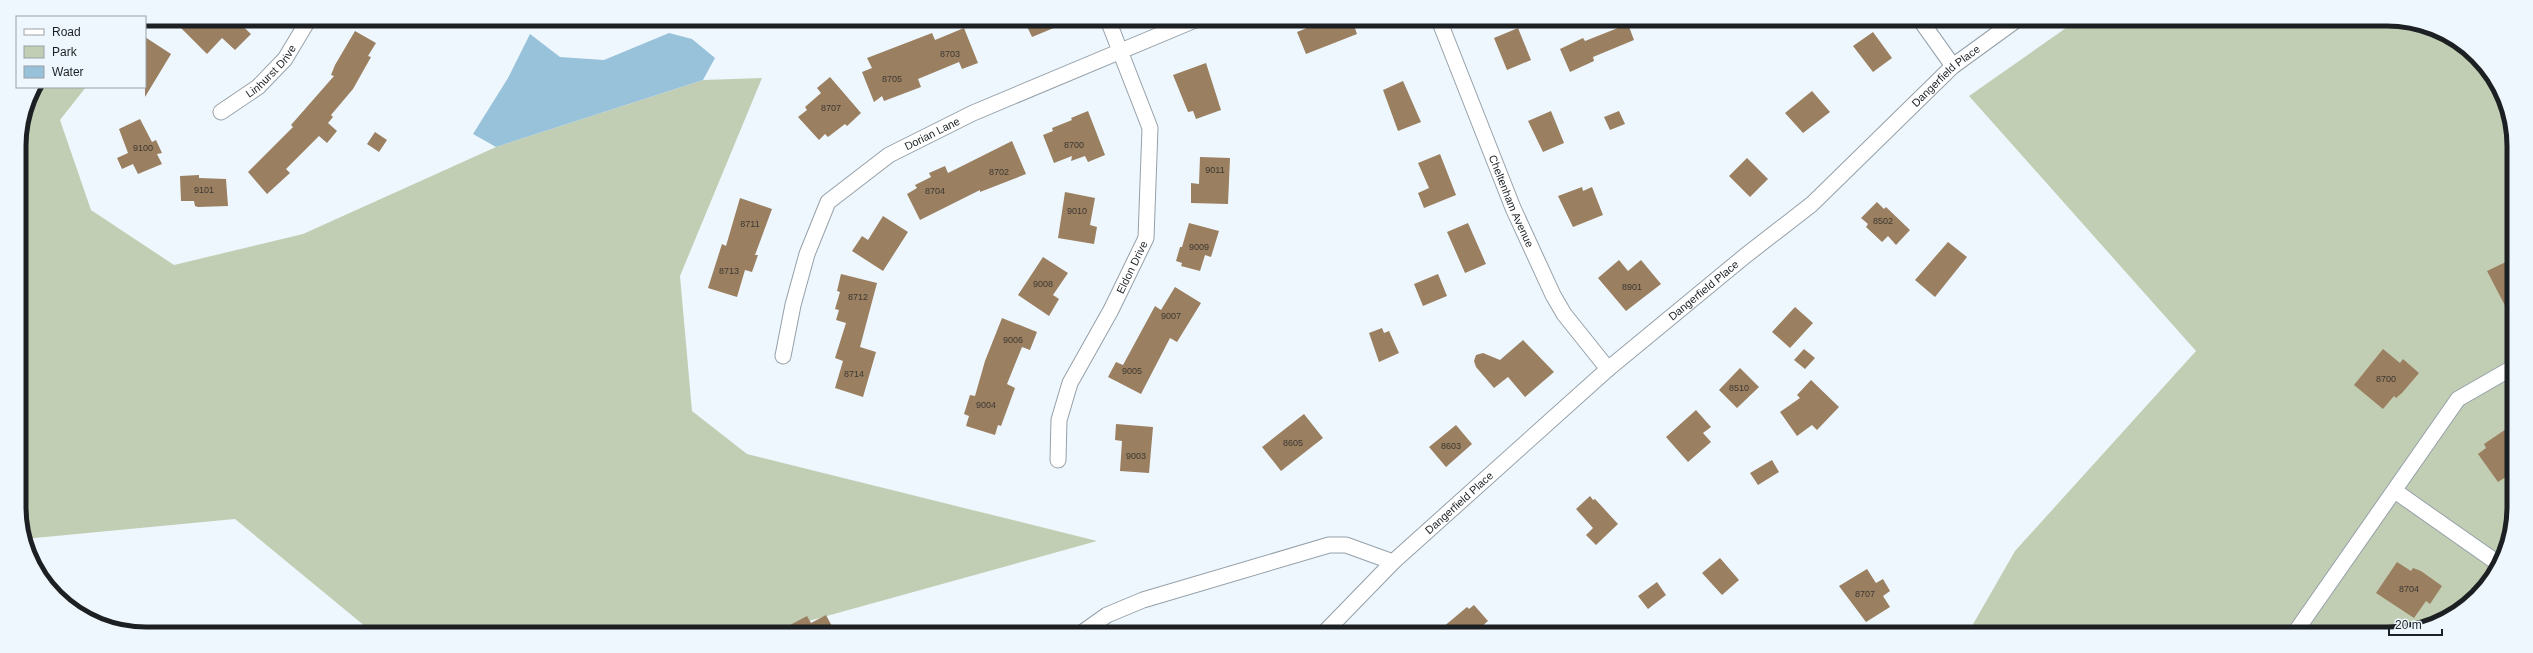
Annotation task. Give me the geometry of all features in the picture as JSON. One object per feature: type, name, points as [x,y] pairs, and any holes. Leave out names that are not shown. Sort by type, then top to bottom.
[{"type":"street","name":"Linhurst Drive","points":[[221,112],[258,87],[285,59],[305,26]]},
{"type":"street","name":"Eldon Drive","points":[[1058,460],[1059,420],[1070,383],[1111,310],[1146,238],[1150,128],[1110,26]]},
{"type":"street","name":"Dorian Lane","points":[[783,356],[792,306],[807,254],[828,202],[889,155],[973,113],[1119,50],[1180,26]]},
{"type":"street","name":"Cheltenham Avenue","points":[[1440,26],[1513,208],[1553,295],[1568,320],[1608,369]]},
{"type":"street","points":[[1925,26],[1953,66]]},
{"type":"street","name":"Dangerfield Place","points":[[1330,627],[1393,562],[1608,369],[1745,256],[1812,204],[1953,66],[2008,26]]},
{"type":"street","points":[[2299,627],[2458,399],[2507,371]]},
{"type":"street","points":[[2395,491],[2494,561]]},
{"type":"street","points":[[1091,627],[1107,615],[1143,600],[1329,545],[1346,545],[1393,562]]},
{"type":"green space","points":[[2069,26],[2395,26],[2425,32],[2440,38],[2472,61],[2491,86],[2498,100],[2505,123],[2507,146],[2506,522],[2498,553],[2487,574],[2477,586],[2460,602],[2433,618],[2410,625],[2395,627],[1971,627],[2015,551],[2196,351],[1969,96]]},
{"type":"green space","points":[[762,78],[680,276],[692,411],[747,454],[1097,541],[787,627],[366,627],[235,519],[30,538],[26,507],[26,138],[30,115],[41,88],[85,88],[60,120],[91,210],[174,265],[303,234],[496,147],[703,80]]},
{"type":"water","points":[[669,33],[692,39],[715,58],[703,80],[496,147],[473,134],[508,78],[530,34],[560,57],[604,60]]},
{"type":"building","points":[[179,26],[242,26],[251,34],[235,50],[222,38],[207,54]]},
{"type":"building","points":[[1027,26],[1059,26],[1032,37]]},
{"type":"building","points":[[1312,26],[1354,26],[1357,34],[1306,54],[1297,32]]},
{"type":"building","points":[[1623,26],[1629,26],[1634,40],[1593,57],[1594,61],[1570,72],[1560,49],[1583,38],[1585,41]]},
{"type":"building","points":[[964,28],[978,63],[962,69],[959,62],[918,79],[921,87],[884,101],[882,96],[874,102],[862,72],[872,68],[867,58],[932,33],[935,40]]},
{"type":"building","points":[[1518,28],[1531,60],[1507,70],[1494,38]]},
{"type":"building","points":[[355,31],[376,43],[368,56],[371,57],[353,89],[331,115],[333,117],[328,123],[337,131],[327,143],[319,136],[286,169],[290,173],[267,194],[248,172],[293,127],[291,125],[334,76],[331,75],[335,65]]},
{"type":"building","points":[[1873,32],[1892,58],[1873,72],[1853,46]]},
{"type":"building","points":[[146,38],[171,54],[145,97],[146,88]]},
{"type":"building","points":[[1206,63],[1221,110],[1196,119],[1193,111],[1188,112],[1173,75]]},
{"type":"building","points":[[830,77],[861,113],[847,126],[845,124],[828,137],[825,134],[819,140],[798,117],[807,110],[805,107],[821,93],[817,88]]},
{"type":"building","points":[[1403,81],[1421,122],[1398,131],[1383,90]]},
{"type":"building","points":[[1812,91],[1830,112],[1803,133],[1785,113]]},
{"type":"building","points":[[1088,111],[1105,155],[1088,162],[1085,156],[1071,161],[1072,156],[1054,163],[1043,135],[1053,131],[1052,128],[1072,120],[1071,118]]},
{"type":"building","points":[[1551,111],[1564,143],[1543,152],[1528,121]]},
{"type":"building","points":[[1619,111],[1625,124],[1610,130],[1604,117]]},
{"type":"building","points":[[140,119],[152,142],[156,140],[162,153],[157,154],[162,164],[138,174],[133,164],[122,169],[117,158],[128,153],[119,129]]},
{"type":"building","points":[[375,132],[387,140],[379,152],[367,144]]},
{"type":"building","points":[[1012,141],[1026,174],[980,192],[980,190],[920,220],[907,194],[917,188],[915,185],[931,177],[929,173],[945,166],[948,173]]},
{"type":"building","points":[[1440,154],[1456,195],[1424,208],[1418,193],[1429,188],[1418,163]]},
{"type":"building","points":[[1200,157],[1230,158],[1228,204],[1191,203],[1191,183],[1199,184]]},
{"type":"building","points":[[1747,158],[1768,179],[1750,197],[1729,176]]},
{"type":"building","points":[[199,175],[199,178],[226,179],[228,206],[198,207],[195,206],[194,201],[181,201],[180,176]]},
{"type":"building","points":[[1582,187],[1583,191],[1592,187],[1603,215],[1573,227],[1558,196]]},
{"type":"building","points":[[1065,192],[1095,198],[1090,225],[1097,227],[1094,244],[1058,238]]},
{"type":"building","points":[[740,198],[772,209],[755,255],[758,255],[752,272],[745,270],[737,297],[708,288],[722,244],[726,246]]},
{"type":"building","points":[[1877,202],[1884,209],[1886,207],[1910,230],[1896,245],[1888,236],[1882,242],[1866,227],[1868,224],[1861,218]]},
{"type":"building","points":[[883,216],[908,232],[883,271],[852,251],[862,236],[868,240]]},
{"type":"building","points":[[1189,223],[1219,231],[1211,257],[1205,255],[1200,271],[1181,266],[1182,263],[1176,261]]},
{"type":"building","points":[[1468,223],[1486,264],[1465,273],[1447,232]]},
{"type":"building","points":[[1948,242],[1967,257],[1935,297],[1915,280]]},
{"type":"building","points":[[1043,257],[1068,273],[1053,295],[1059,299],[1049,316],[1018,295]]},
{"type":"building","points":[[1619,260],[1628,271],[1641,260],[1661,284],[1626,311],[1598,278]]},
{"type":"building","points":[[2507,261],[2507,309],[2487,271]]},
{"type":"building","points":[[841,274],[877,283],[860,347],[876,352],[863,397],[835,388],[843,361],[835,358],[846,323],[836,320],[839,310],[835,309],[840,292],[837,291]]},
{"type":"building","points":[[1438,274],[1447,296],[1423,306],[1414,284]]},
{"type":"building","points":[[1175,287],[1201,303],[1177,342],[1170,338],[1141,394],[1108,377],[1116,362],[1123,365],[1155,306],[1161,310]]},
{"type":"building","points":[[1795,307],[1813,323],[1790,348],[1772,332]]},
{"type":"building","points":[[1002,318],[1037,332],[1030,350],[1022,347],[1007,384],[1015,388],[1001,426],[998,425],[995,435],[966,426],[969,416],[964,414],[970,395],[975,396],[985,361]]},
{"type":"building","points":[[1382,328],[1384,333],[1389,331],[1399,353],[1379,362],[1369,333]]},
{"type":"building","points":[[1523,340],[1554,372],[1525,397],[1508,377],[1494,388],[1476,367],[1474,361],[1476,355],[1483,353],[1500,360]]},
{"type":"building","points":[[1804,349],[1815,358],[1805,369],[1794,360]]},
{"type":"building","points":[[2383,349],[2400,363],[2403,359],[2419,373],[2402,393],[2396,398],[2394,396],[2383,409],[2354,385]]},
{"type":"building","points":[[1740,368],[1759,387],[1737,408],[1719,390]]},
{"type":"building","points":[[1811,380],[1839,407],[1817,430],[1812,425],[1797,436],[1780,412],[1800,398],[1797,395]]},
{"type":"building","points":[[1696,410],[1711,427],[1703,433],[1711,442],[1688,462],[1666,437]]},
{"type":"building","points":[[1304,414],[1323,438],[1281,471],[1262,447]]},
{"type":"building","points":[[1116,424],[1153,427],[1149,473],[1120,471],[1122,441],[1115,440]]},
{"type":"building","points":[[1456,425],[1472,444],[1446,467],[1429,447]]},
{"type":"building","points":[[2507,428],[2507,476],[2498,482],[2478,454],[2486,448],[2484,444]]},
{"type":"building","points":[[1772,460],[1779,472],[1758,485],[1750,473]]},
{"type":"building","points":[[1590,496],[1593,500],[1595,499],[1618,524],[1596,545],[1586,535],[1593,528],[1576,509]]},
{"type":"building","points":[[1720,558],[1739,580],[1722,595],[1702,573]]},
{"type":"building","points":[[2397,562],[2411,571],[2413,568],[2421,571],[2442,586],[2430,604],[2426,601],[2414,618],[2376,593]]},
{"type":"building","points":[[1867,569],[1876,583],[1883,579],[1890,591],[1883,596],[1890,607],[1866,622],[1839,586]]},
{"type":"building","points":[[1657,582],[1666,595],[1648,609],[1638,596]]},
{"type":"building","points":[[1474,605],[1488,621],[1481,627],[1443,627],[1467,607],[1469,609]]},
{"type":"building","points":[[826,615],[832,627],[786,627],[807,616],[811,623]]}]
